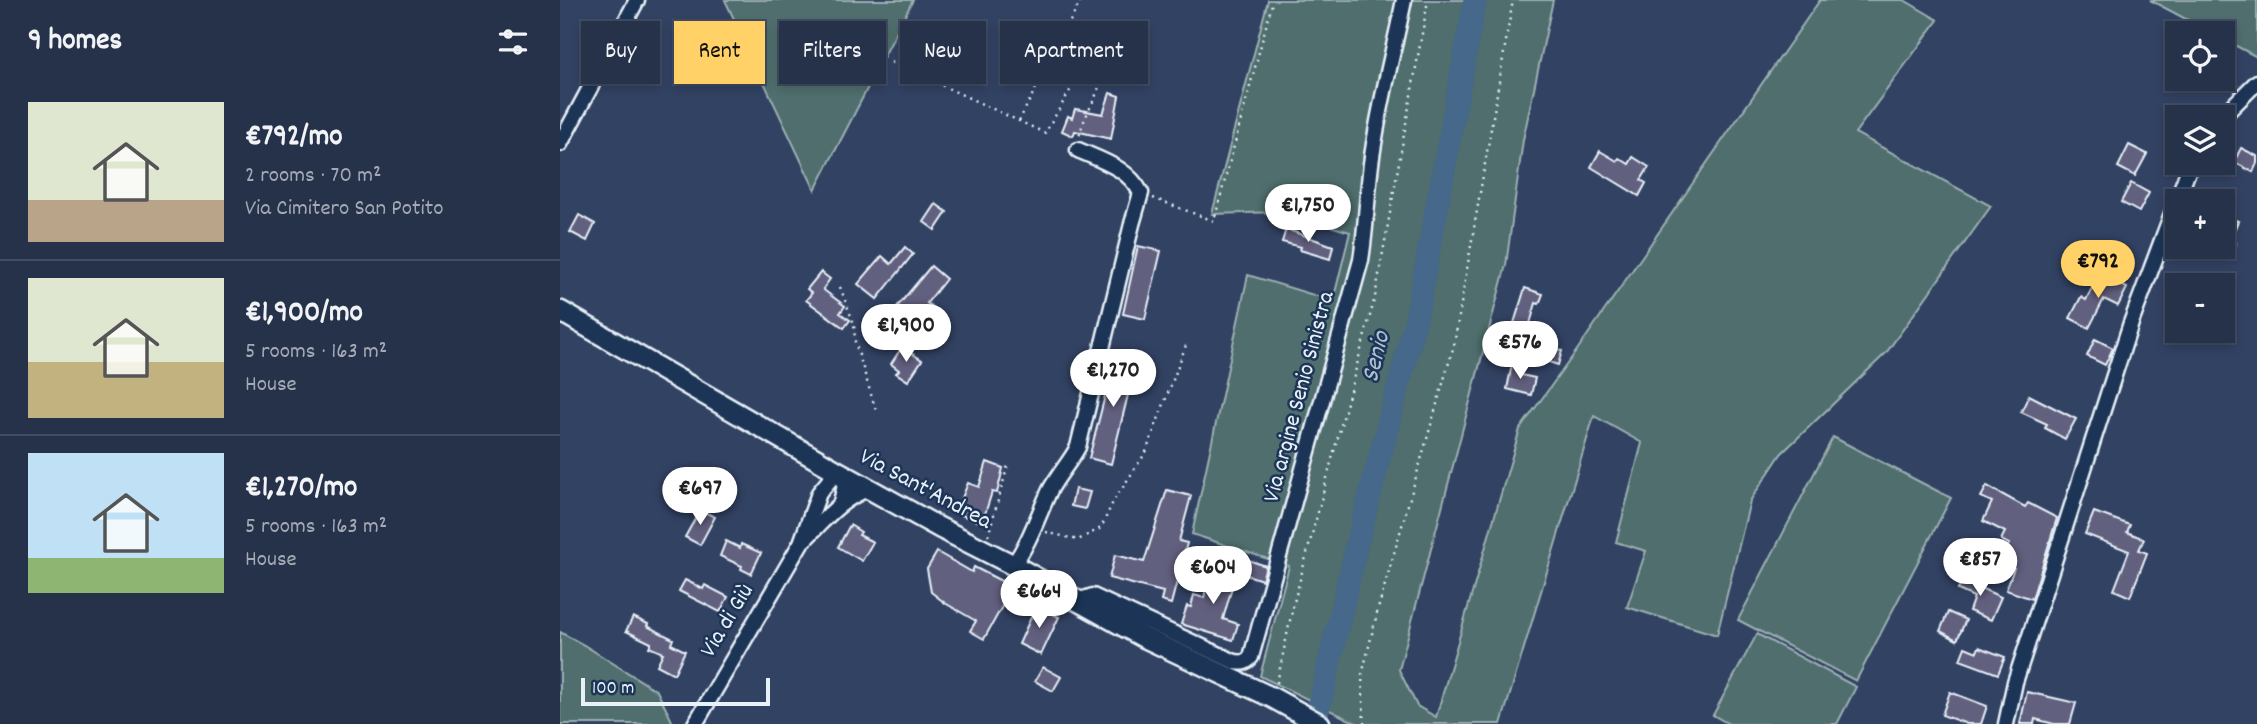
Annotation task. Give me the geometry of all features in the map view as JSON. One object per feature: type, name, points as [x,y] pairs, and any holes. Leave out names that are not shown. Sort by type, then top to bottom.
[{"type":"street","points":[[560,144],[637,0]]},
{"type":"street","name":"Via argine Senio Sinistra","points":[[1078,601],[1093,596],[1235,662],[1241,663],[1251,657],[1361,260],[1366,233],[1370,165],[1404,0]]},
{"type":"street","points":[[2234,105],[2257,82]]},
{"type":"street","points":[[1013,565],[1024,549],[1052,486],[1078,447],[1141,193],[1131,177],[1119,168],[1078,149]]},
{"type":"street","points":[[2006,724],[2015,682],[2131,323],[2186,175]]},
{"type":"street","name":"Via Sant'Andrea","points":[[560,311],[868,489],[1143,637],[1273,698],[1320,724]]},
{"type":"street","name":"Via di Giù","points":[[695,724],[802,543],[819,493],[819,473],[814,457]]},
{"type":"street","points":[[836,471],[845,485],[841,502]]},
{"type":"street","name":"Via di Giù","points":[[819,493],[836,471]]},
{"type":"street","name":"Via di Giù","points":[[802,543],[841,502],[868,489]]},
{"type":"path","points":[[1018,121],[1081,0]]},
{"type":"path","points":[[1141,193],[1214,221],[1273,0]]},
{"type":"path","points":[[1273,698],[1296,592],[1375,298],[1428,0]]},
{"type":"path","points":[[1364,724],[1362,675],[1378,609],[1454,345],[1513,0]]},
{"type":"path","points":[[891,62],[1045,133],[1081,72],[1095,68],[1102,71],[1102,83],[1081,127],[1078,149]]},
{"type":"path","points":[[840,287],[854,324],[855,342],[877,414]]},
{"type":"path","points":[[1033,529],[1078,540],[1101,528],[1113,502],[1146,452],[1186,345]]},
{"type":"path","points":[[982,549],[1009,465]]},
{"type":"green space","points":[[725,0],[913,0],[886,52],[886,21],[779,21],[779,84],[870,84],[815,190],[765,84],[765,21],[735,21]]},
{"type":"green space","points":[[1268,0],[1553,0],[1523,140],[1506,265],[1399,670],[1417,706],[1436,717],[1520,429],[1820,0],[1904,0],[1938,20],[1855,133],[1991,206],[1886,353],[1781,454],[1750,501],[1717,635],[1627,607],[1646,551],[1616,542],[1642,443],[1594,416],[1501,724],[1358,724],[1260,676],[1289,566],[1192,534],[1248,275],[1333,301],[1350,232],[1283,212],[1212,214]]},
{"type":"green space","points":[[2150,0],[2257,0],[2257,57],[2235,45],[2235,21],[2189,21]]},
{"type":"green space","points":[[1833,437],[1951,498],[1856,681],[1738,620]]},
{"type":"green space","points":[[560,632],[657,691],[671,724],[560,724]]},
{"type":"green space","points":[[1757,634],[1856,687],[1837,724],[1729,724],[1713,715]]},
{"type":"building","points":[[1110,93],[1119,96],[1111,139],[1075,131],[1073,136],[1062,131],[1068,116],[1072,118],[1075,109],[1103,114]]},
{"type":"building","points":[[2129,145],[2147,154],[2135,176],[2118,167]]},
{"type":"building","points":[[2241,148],[2257,156],[2253,172],[2235,163]]},
{"type":"building","points":[[1600,151],[1617,161],[1619,158],[1629,164],[1633,157],[1649,167],[1641,180],[1646,183],[1639,196],[1591,167]]},
{"type":"building","points":[[2131,183],[2149,193],[2139,212],[2121,202]]},
{"type":"building","points":[[936,204],[947,212],[935,230],[924,222]]},
{"type":"building","points":[[579,215],[595,224],[587,241],[570,232]]},
{"type":"building","points":[[1286,229],[1333,246],[1330,259],[1282,242]]},
{"type":"building","points":[[1138,246],[1161,251],[1145,319],[1123,314]]},
{"type":"building","points":[[905,247],[913,254],[877,299],[858,284],[882,256],[891,264]]},
{"type":"building","points":[[931,266],[946,279],[927,303],[932,307],[918,324],[912,319],[907,326],[892,313]]},
{"type":"building","points":[[821,272],[830,279],[823,289],[845,306],[840,313],[850,320],[844,328],[806,300],[812,293],[807,289]]},
{"type":"building","points":[[2099,274],[2127,288],[2118,306],[2104,299],[2089,328],[2070,318],[2081,297],[2086,300]]},
{"type":"building","points":[[1525,288],[1543,294],[1539,304],[1536,303],[1529,327],[1553,335],[1549,347],[1562,351],[1558,365],[1533,357],[1536,348],[1509,339]]},
{"type":"building","points":[[2095,339],[2113,348],[2105,365],[2087,356]]},
{"type":"building","points":[[902,347],[922,360],[908,381],[896,373],[899,370],[891,364]]},
{"type":"building","points":[[1116,353],[1137,358],[1111,464],[1089,458]]},
{"type":"building","points":[[1512,364],[1523,366],[1521,375],[1535,378],[1531,395],[1507,389]]},
{"type":"building","points":[[2029,395],[2076,419],[2065,439],[2045,428],[2047,424],[2021,412]]},
{"type":"building","points":[[987,462],[1003,468],[997,493],[992,492],[982,523],[956,513],[968,483],[979,487]]},
{"type":"building","points":[[1987,486],[2025,507],[2028,503],[2057,518],[2032,599],[2006,590],[2014,568],[2001,562],[2009,544],[2001,540],[2005,532],[1983,521],[1992,502],[1981,497]]},
{"type":"building","points":[[1075,489],[1090,492],[1085,509],[1071,506]]},
{"type":"building","points":[[1167,490],[1191,496],[1179,541],[1187,543],[1171,604],[1161,601],[1163,592],[1109,578],[1115,555],[1144,562]]},
{"type":"building","points":[[700,510],[715,517],[700,545],[685,537]]},
{"type":"building","points":[[2094,512],[2130,525],[2127,532],[2144,539],[2139,550],[2147,553],[2130,597],[2114,590],[2129,551],[2085,534]]},
{"type":"building","points":[[850,525],[861,532],[859,535],[873,542],[862,561],[838,547]]},
{"type":"building","points":[[726,541],[761,553],[751,574],[741,569],[742,566],[720,556]]},
{"type":"building","points":[[937,552],[972,572],[974,567],[1013,587],[984,639],[970,631],[976,621],[931,592],[927,569]]},
{"type":"building","points":[[1245,559],[1266,566],[1262,580],[1241,573]]},
{"type":"building","points":[[1211,566],[1236,573],[1223,619],[1238,624],[1233,640],[1181,624],[1187,606],[1191,607],[1194,595],[1204,598]]},
{"type":"building","points":[[1965,572],[1974,576],[1971,584],[2001,597],[1991,620],[1969,611],[1974,597],[1958,590]]},
{"type":"building","points":[[685,580],[703,589],[705,585],[728,597],[720,612],[679,591]]},
{"type":"building","points":[[1036,606],[1059,617],[1041,655],[1019,644]]},
{"type":"building","points":[[1948,612],[1966,620],[1957,640],[1940,631]]},
{"type":"building","points":[[633,617],[673,639],[671,644],[685,651],[674,674],[657,665],[663,653],[649,647],[651,643],[626,631]]},
{"type":"building","points":[[1965,647],[1977,652],[1979,647],[2005,657],[1998,674],[1960,660]]},
{"type":"building","points":[[1043,667],[1061,677],[1053,691],[1035,681]]},
{"type":"building","points":[[1950,692],[1987,706],[1981,724],[1967,724],[1942,715]]},
{"type":"building","points":[[2027,692],[2076,703],[2070,724],[2054,724],[2035,719],[2034,724],[2020,724]]},
{"type":"waterway","name":"Senio","points":[[1315,724],[1357,544],[1417,315],[1475,0]]}]
